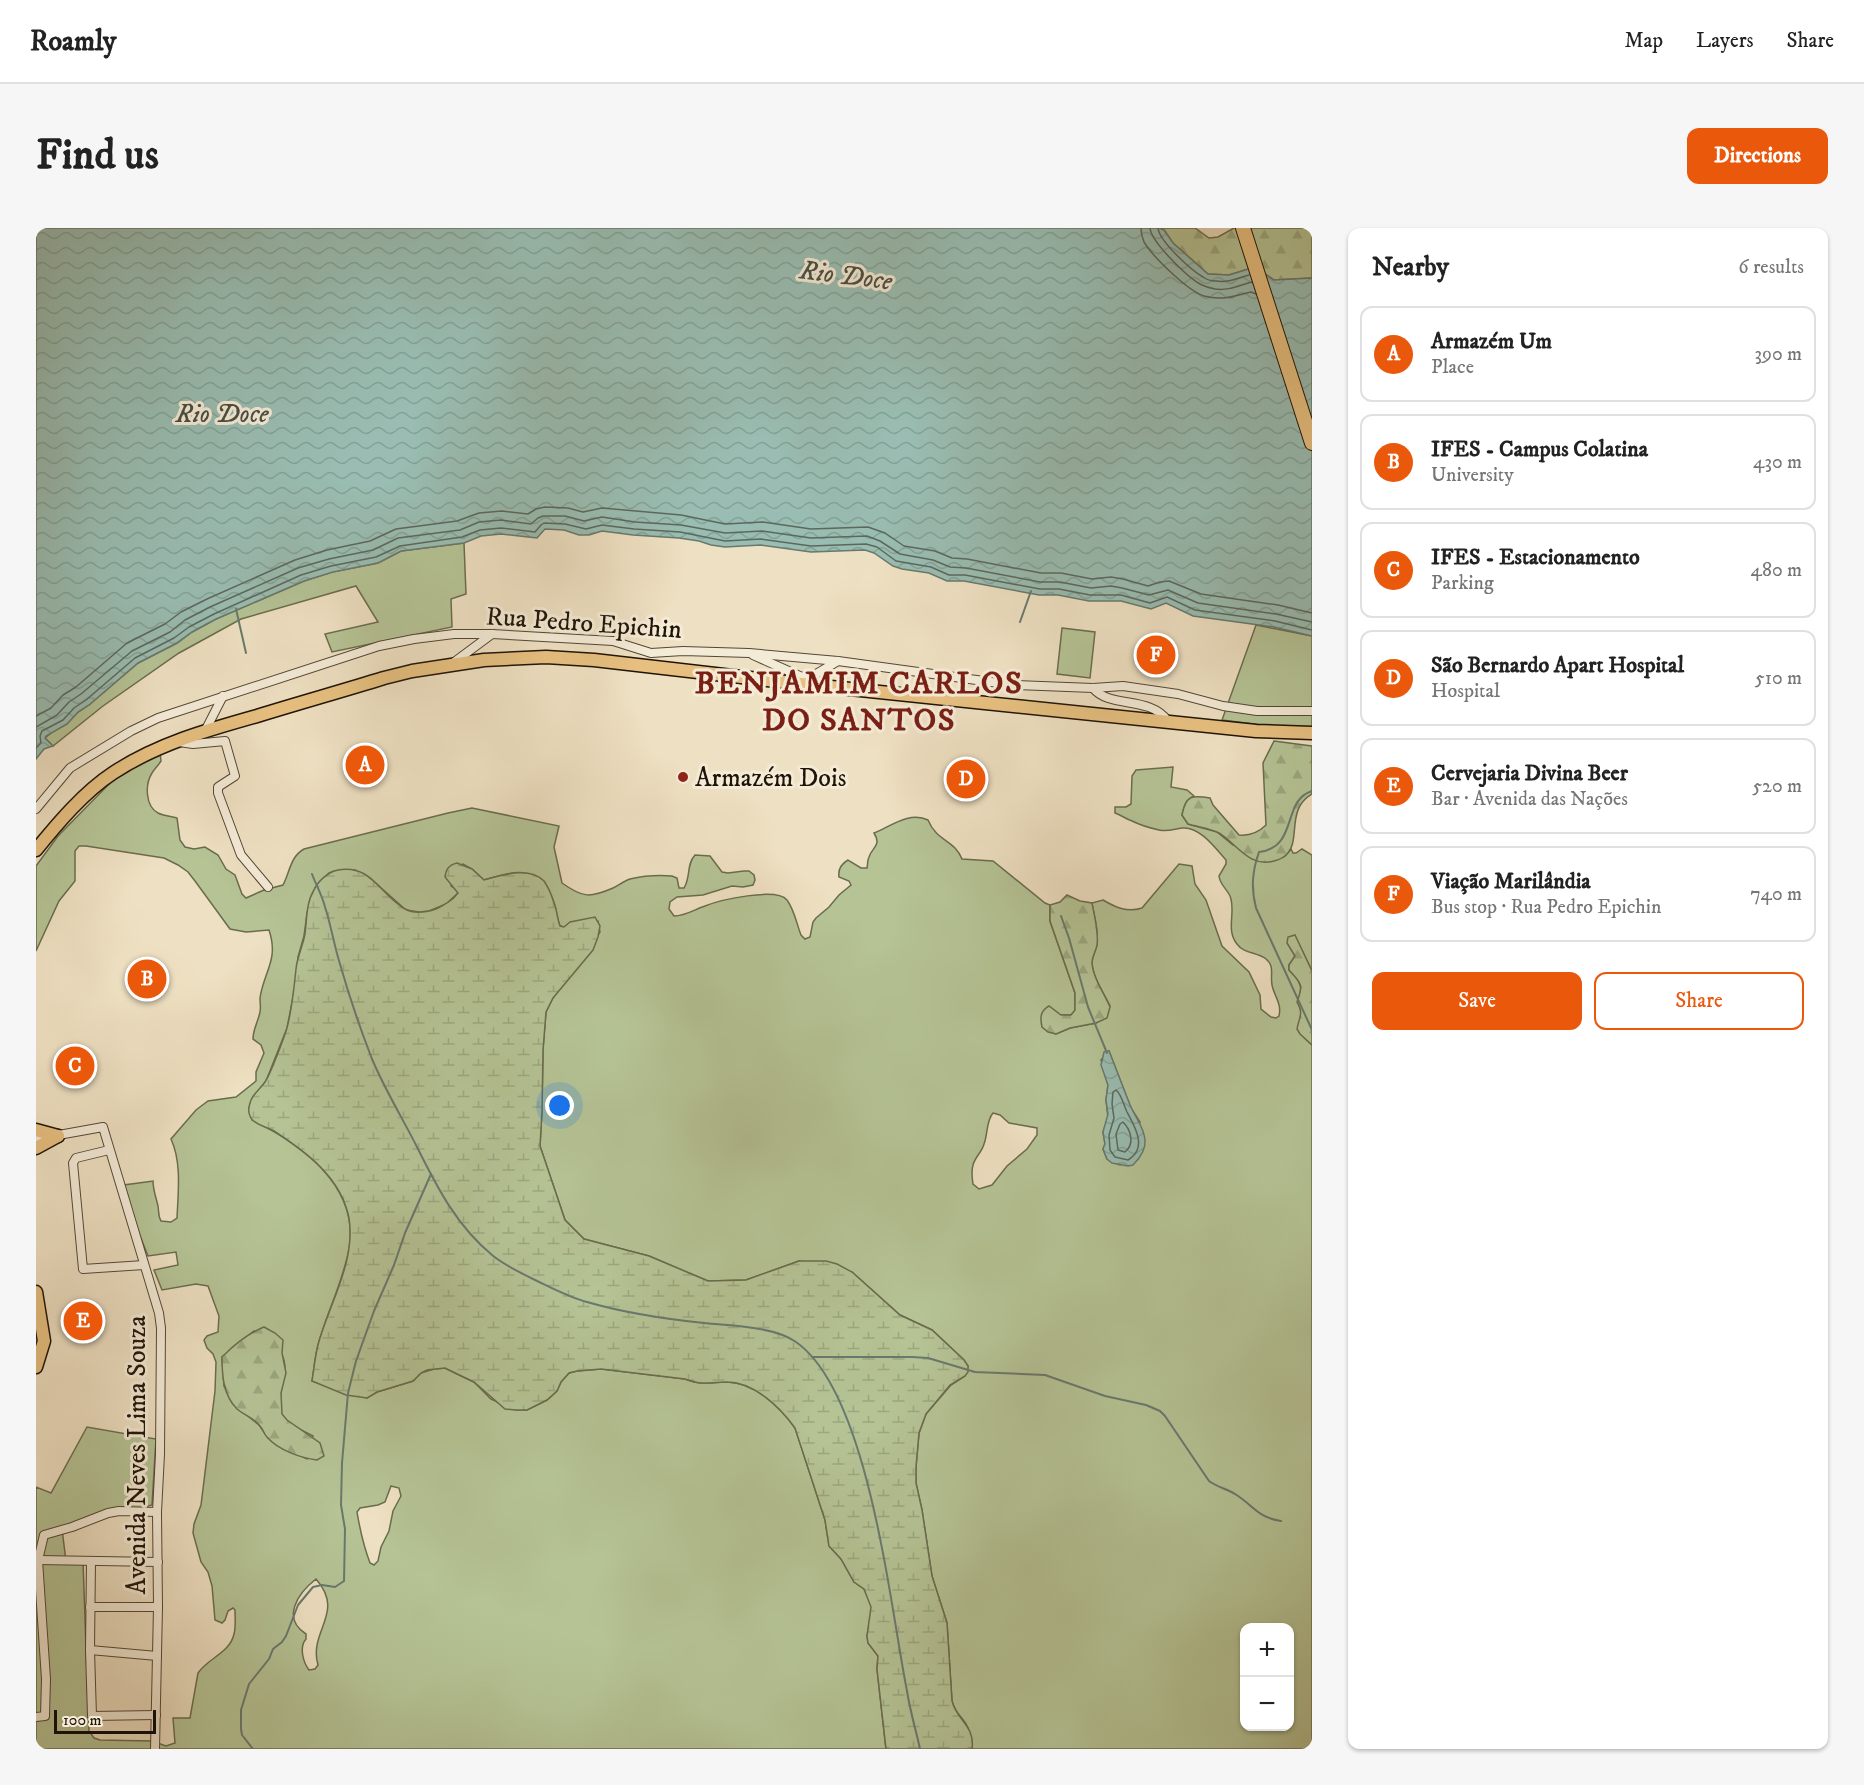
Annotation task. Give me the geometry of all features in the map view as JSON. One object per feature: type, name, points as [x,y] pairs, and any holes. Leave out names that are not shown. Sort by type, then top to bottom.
[{"type":"highway","points":[[1243,228],[1312,443]]},
{"type":"main road","points":[[36,850],[54,828],[91,791],[112,774],[176,741],[384,678],[451,664],[513,658],[575,659],[802,680],[1312,739]]},
{"type":"main road","points":[[1256,731],[1312,733]]},
{"type":"main road","points":[[36,1130],[58,1136]]},
{"type":"main road","points":[[36,1148],[58,1136]]},
{"type":"main road","points":[[36,1292],[44,1341],[36,1367]]},
{"type":"street","name":"Rua Pedro Epichin","points":[[36,808],[70,768],[158,718],[379,646],[454,634],[613,641],[651,653],[683,651],[749,653],[838,661],[1013,685],[1093,688],[1123,686],[1178,694],[1257,711],[1312,711]]},
{"type":"street","points":[[451,664],[492,634]]},
{"type":"street","points":[[749,653],[802,680],[838,661]]},
{"type":"street","points":[[1093,688],[1097,693],[1105,696],[1153,708],[1163,714],[1168,721]]},
{"type":"street","points":[[205,731],[223,696]]},
{"type":"street","points":[[176,741],[194,744],[225,741],[235,776],[218,787],[218,792],[241,855],[268,887]]},
{"type":"street","name":"Avenida Neves Lima Souza","points":[[36,1139],[102,1127],[155,1297],[161,1328],[155,1749]]},
{"type":"street","points":[[109,1150],[75,1158],[73,1163],[82,1269],[144,1265]]},
{"type":"street","points":[[36,1717],[45,1716],[46,1679],[38,1560],[45,1535],[108,1513],[157,1512]]},
{"type":"street","points":[[38,1560],[158,1562]]},
{"type":"street","points":[[91,1561],[92,1716],[156,1714]]},
{"type":"street","points":[[90,1607],[158,1607]]},
{"type":"street","points":[[90,1650],[157,1656]]},
{"type":"green space","points":[[1159,228],[1195,228],[1209,238],[1218,237],[1234,228],[1312,228],[1312,278],[1274,280],[1255,267],[1229,275],[1208,274],[1173,243],[1164,230]]},
{"type":"green space","points":[[464,543],[466,594],[451,599],[452,627],[332,652],[325,634],[378,622],[356,586],[241,619],[179,653],[103,706],[53,746],[45,738],[67,724],[78,712],[138,663],[216,619],[304,581],[332,572],[378,563],[401,551]]},
{"type":"green space","points":[[1256,625],[1312,636],[1312,729],[1222,720]]},
{"type":"green space","points":[[1062,628],[1095,632],[1090,678],[1057,674]]},
{"type":"green space","points":[[1274,741],[1312,746],[1312,794],[1299,808],[1291,849],[1282,858],[1265,862],[1250,858],[1219,833],[1188,824],[1182,815],[1186,803],[1191,798],[1210,798],[1213,805],[1239,835],[1257,832],[1266,825],[1263,763]]},
{"type":"green space","points":[[160,752],[161,761],[148,783],[151,805],[158,813],[177,818],[180,840],[185,847],[194,849],[205,847],[218,855],[226,869],[235,875],[242,894],[246,898],[283,885],[293,860],[304,849],[472,808],[559,826],[554,847],[562,883],[581,894],[598,894],[630,879],[651,876],[672,876],[677,878],[679,888],[684,888],[690,863],[695,855],[710,856],[722,872],[749,871],[754,875],[753,885],[732,886],[703,895],[677,897],[670,902],[669,909],[674,916],[678,916],[712,903],[735,898],[760,895],[781,896],[787,900],[801,935],[805,939],[810,937],[816,918],[851,885],[849,881],[839,877],[844,863],[848,860],[861,868],[867,868],[868,858],[877,844],[874,833],[907,818],[921,818],[928,820],[936,833],[959,852],[962,859],[993,861],[1050,905],[1050,921],[1075,993],[1075,1011],[1071,1015],[1061,1015],[1056,1034],[1070,1028],[1096,1023],[1110,1006],[1093,969],[1092,960],[1096,947],[1097,929],[1092,903],[1103,900],[1126,910],[1142,908],[1179,864],[1192,866],[1195,884],[1206,900],[1222,946],[1249,972],[1260,995],[1261,1009],[1271,1017],[1279,1016],[1269,962],[1243,950],[1234,939],[1231,928],[1231,899],[1219,876],[1226,860],[1207,839],[1189,828],[1159,830],[1138,824],[1115,813],[1115,807],[1126,807],[1131,804],[1132,776],[1136,770],[1173,767],[1171,787],[1187,790],[1194,796],[1187,801],[1182,815],[1188,824],[1217,832],[1233,845],[1285,856],[1291,849],[1293,853],[1296,853],[1302,849],[1312,855],[1312,971],[1295,936],[1290,947],[1295,956],[1289,965],[1289,970],[1297,978],[1301,987],[1299,1030],[1312,1045],[1312,1749],[972,1749],[968,1727],[952,1701],[947,1623],[932,1576],[916,1483],[919,1433],[926,1414],[951,1385],[965,1376],[968,1366],[932,1330],[900,1315],[852,1272],[799,1261],[746,1280],[708,1281],[649,1256],[584,1239],[565,1220],[540,1146],[543,1050],[546,1012],[553,998],[600,932],[598,921],[560,926],[552,898],[545,887],[531,875],[515,873],[484,880],[463,864],[451,886],[458,893],[446,904],[429,911],[406,910],[370,878],[355,870],[329,873],[315,888],[298,957],[296,982],[287,1028],[266,1081],[252,1099],[249,1108],[252,1120],[289,1141],[323,1170],[336,1187],[345,1206],[350,1226],[349,1249],[318,1345],[312,1381],[367,1398],[377,1392],[413,1381],[421,1373],[445,1368],[474,1382],[491,1399],[516,1410],[527,1410],[547,1400],[557,1391],[569,1373],[601,1369],[702,1383],[737,1383],[766,1397],[795,1428],[825,1520],[829,1546],[841,1559],[854,1582],[864,1589],[872,1607],[867,1636],[868,1643],[878,1656],[877,1669],[886,1749],[36,1749],[36,1487],[51,1493],[87,1427],[156,1439],[152,1505],[62,1529],[66,1561],[83,1562],[89,1731],[94,1738],[152,1741],[166,1746],[175,1743],[173,1718],[190,1718],[198,1673],[228,1646],[232,1641],[235,1628],[233,1608],[228,1611],[222,1623],[215,1620],[212,1586],[208,1572],[201,1562],[193,1533],[201,1505],[215,1391],[216,1362],[204,1340],[207,1336],[218,1332],[219,1316],[208,1286],[196,1284],[162,1290],[154,1270],[178,1265],[176,1252],[148,1256],[129,1208],[124,1185],[153,1181],[161,1221],[171,1222],[177,1218],[178,1168],[171,1139],[196,1110],[208,1101],[236,1097],[256,1081],[256,1072],[264,1053],[261,1045],[253,1039],[253,1035],[260,1012],[262,989],[272,958],[272,940],[269,930],[246,932],[230,929],[188,872],[164,858],[79,846],[75,851],[75,881],[59,901],[36,951],[36,866],[58,836],[111,782],[130,768]],"holes":[[[1109,1051],[1131,1108],[1140,1122],[1120,1165],[1107,1159],[1103,1149],[1105,1144],[1103,1132],[1108,1118],[1106,1100],[1108,1085],[1101,1060]],[[993,1113],[1000,1115],[1009,1123],[1037,1128],[1037,1135],[1027,1149],[1007,1166],[992,1185],[979,1189],[973,1184],[972,1170],[983,1147],[989,1120]],[[254,1331],[280,1352],[285,1363],[280,1408],[284,1418],[313,1436],[307,1459],[268,1438],[259,1425],[233,1404],[224,1386],[222,1357]],[[391,1486],[399,1488],[401,1496],[393,1511],[389,1531],[381,1547],[378,1561],[374,1565],[370,1563],[366,1551],[357,1512],[360,1508],[385,1502]],[[316,1579],[328,1602],[316,1653],[318,1665],[315,1669],[309,1670],[303,1655],[306,1634],[294,1621],[293,1613],[298,1598]]]},
{"type":"green space","points":[[457,863],[472,869],[484,880],[515,873],[538,876],[550,892],[560,926],[564,927],[570,922],[595,917],[600,926],[593,950],[553,998],[546,1012],[543,1050],[540,1146],[565,1220],[584,1239],[649,1256],[708,1281],[746,1280],[799,1261],[826,1261],[837,1264],[852,1272],[900,1315],[932,1330],[968,1366],[965,1376],[950,1385],[926,1414],[919,1433],[916,1483],[932,1576],[947,1623],[952,1701],[971,1734],[972,1749],[886,1749],[877,1669],[878,1656],[868,1643],[867,1636],[871,1607],[864,1589],[854,1582],[841,1559],[829,1546],[825,1520],[795,1428],[774,1404],[756,1391],[737,1383],[702,1383],[601,1369],[569,1373],[557,1391],[547,1400],[527,1410],[516,1410],[505,1409],[474,1382],[445,1368],[427,1370],[413,1381],[377,1392],[367,1398],[346,1395],[312,1381],[318,1345],[349,1251],[349,1218],[338,1190],[320,1167],[298,1148],[251,1118],[249,1109],[251,1100],[267,1078],[287,1028],[308,906],[318,883],[334,871],[350,869],[368,876],[405,909],[412,912],[425,912],[451,901],[458,893],[445,877],[448,868]]},
{"type":"green space","points":[[1067,895],[1092,903],[1097,929],[1096,947],[1092,960],[1093,969],[1110,1007],[1107,1018],[1056,1034],[1042,1027],[1042,1012],[1049,1006],[1061,1015],[1071,1015],[1075,1010],[1075,993],[1050,921],[1050,905],[1060,902]]},
{"type":"green space","points":[[1295,935],[1312,971],[1312,1045],[1297,1029],[1301,1013],[1297,1002],[1301,987],[1299,981],[1289,970],[1289,965],[1295,956],[1287,943],[1288,937]]},
{"type":"green space","points":[[264,1327],[283,1340],[282,1353],[286,1373],[281,1393],[282,1414],[320,1443],[324,1456],[317,1460],[290,1453],[277,1446],[266,1436],[258,1423],[237,1409],[226,1391],[222,1357],[242,1340]]},
{"type":"water","name":"Rio Doce","points":[[36,228],[1159,228],[1164,230],[1173,243],[1208,274],[1229,275],[1255,267],[1274,280],[1312,278],[1312,636],[1274,627],[1193,616],[1166,603],[1151,609],[1121,601],[1089,601],[1058,595],[1039,595],[964,581],[947,581],[929,573],[893,566],[874,553],[865,550],[811,552],[761,545],[725,547],[679,538],[602,531],[579,535],[564,530],[545,529],[537,538],[501,534],[481,536],[464,543],[401,551],[378,563],[333,572],[304,581],[216,619],[138,663],[78,712],[67,724],[46,736],[45,738],[53,746],[44,749],[36,759]]},
{"type":"water","points":[[1106,1051],[1109,1051],[1144,1135],[1143,1151],[1133,1165],[1112,1163],[1107,1159],[1103,1149],[1105,1144],[1103,1132],[1108,1114],[1106,1100],[1108,1085],[1101,1065]]},
{"type":"waterway","points":[[1020,622],[1031,591]]},
{"type":"waterway","points":[[236,609],[246,653]]},
{"type":"waterway","points":[[1312,791],[1302,796],[1296,804],[1280,842],[1259,852],[1253,887],[1256,908],[1312,1030]]},
{"type":"waterway","points":[[312,874],[324,903],[351,1000],[377,1071],[441,1192],[458,1219],[480,1244],[507,1265],[559,1292],[601,1306],[645,1315],[776,1333],[796,1342],[821,1368],[842,1406],[859,1452],[884,1557],[908,1698],[920,1749]]},
{"type":"waterway","points":[[1061,916],[1088,1007],[1107,1053]]},
{"type":"waterway","points":[[253,1749],[242,1735],[241,1729],[241,1710],[249,1684],[269,1659],[273,1649],[286,1636],[298,1605],[313,1587],[322,1585],[335,1587],[344,1581],[345,1529],[341,1505],[348,1393],[356,1361],[374,1311],[431,1174]]},
{"type":"waterway","points":[[812,1357],[928,1358],[975,1372],[1045,1375],[1105,1396],[1146,1405],[1160,1411],[1165,1416],[1209,1481],[1235,1494],[1261,1514],[1281,1521]]},
{"type":"place","name":"Viação Marilândia","points":[[1156,655]]},
{"type":"place","name":"Armazém Um","points":[[365,765]]},
{"type":"place","name":"Armazém Dois","points":[[683,777]]},
{"type":"place","name":"São Bernardo Apart Hospital","points":[[966,779]]},
{"type":"place","name":"IFES - Campus Colatina","points":[[147,979]]},
{"type":"place","name":"IFES - Estacionamento","points":[[75,1066]]},
{"type":"place","name":"Cervejaria Divina Beer","points":[[83,1321]]},
{"type":"district","name":"BENJAMIM CARLOS DO SANTOS","points":[[859,700]]}]
